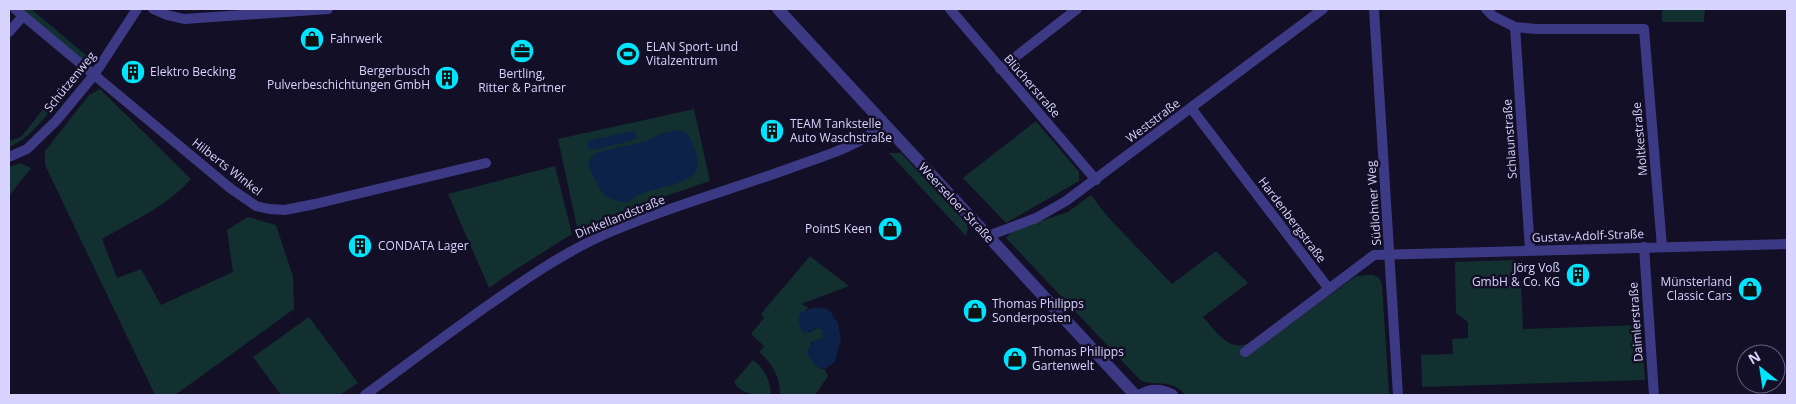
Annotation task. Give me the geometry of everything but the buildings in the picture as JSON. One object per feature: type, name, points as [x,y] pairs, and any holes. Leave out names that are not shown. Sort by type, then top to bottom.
[{"type":"street","name":"Schützenweg","points":[[9,157],[27,149],[56,120],[94,75],[137,9]]},
{"type":"street","points":[[153,9],[184,19],[328,9]]},
{"type":"street","name":"Weerseloer Straße","points":[[778,9],[1135,395]]},
{"type":"street","name":"Blücherstraße","points":[[950,9],[1096,180]]},
{"type":"street","points":[[1000,69],[1077,9]]},
{"type":"street","name":"Weststraße","points":[[988,236],[1036,218],[1066,201],[1323,9]]},
{"type":"street","name":"Südlohner Weg","points":[[1374,9],[1398,395]]},
{"type":"street","points":[[1486,9],[1493,16],[1515,27]]},
{"type":"street","name":"Hilberts Winkel","points":[[19,12],[230,188],[256,206],[285,210],[486,163]]},
{"type":"street","points":[[9,32],[19,12]]},
{"type":"street","name":"Moltkestraße","points":[[1515,27],[1536,29],[1644,29],[1662,247]]},
{"type":"street","name":"Schlaunstraße","points":[[1515,27],[1530,250]]},
{"type":"street","name":"Hardenbergstraße","points":[[1191,108],[1329,289]]},
{"type":"street","name":"Dinkellandstraße","points":[[365,395],[534,273],[579,246],[624,226],[855,144],[871,135],[884,124]]},
{"type":"street","name":"Gustav-Adolf-Straße","points":[[1390,254],[1787,244]]},
{"type":"street","name":"Daimlerstraße","points":[[1644,247],[1654,395]]},
{"type":"street","points":[[1245,352],[1374,256],[1390,254]]},
{"type":"street","points":[[1141,395],[1153,390],[1172,395]]},
{"type":"green space","points":[[22,9],[31,9],[87,56],[94,55],[88,62],[83,60]]},
{"type":"green space","points":[[1662,9],[1705,9],[1704,22],[1662,22]]},
{"type":"green space","points":[[73,72],[74,79],[37,127],[19,142],[9,147],[9,141],[21,137]]},
{"type":"green space","points":[[100,89],[191,179],[160,206],[102,239],[117,278],[141,269],[161,305],[233,272],[227,230],[248,217],[276,225],[293,276],[294,309],[175,395],[155,395],[45,165],[45,151],[89,95]]},
{"type":"green space","points":[[694,109],[710,181],[630,208],[578,232],[558,139]]},
{"type":"green space","points":[[1036,121],[1079,172],[1079,181],[1006,223],[963,178]]},
{"type":"green space","points":[[889,153],[901,153],[967,224],[966,236]]},
{"type":"green space","points":[[20,163],[31,168],[9,196],[9,167]]},
{"type":"green space","points":[[555,166],[572,234],[489,288],[448,194]]},
{"type":"green space","points":[[1091,195],[1107,216],[1172,284],[1216,251],[1248,283],[1203,317],[1229,343],[1242,345],[1249,343],[1241,348],[1247,355],[1356,276],[1374,275],[1377,277],[1382,284],[1389,395],[1185,395],[1175,386],[1140,380],[1006,238],[1013,230],[1068,212]]},
{"type":"green space","points":[[810,256],[849,286],[801,304],[809,308],[805,310],[808,333],[817,328],[822,329],[823,338],[812,342],[808,351],[828,376],[815,395],[780,395],[779,382],[775,371],[759,352],[764,346],[751,334],[764,318],[761,314]]},
{"type":"green space","points":[[1515,260],[1516,281],[1521,281],[1523,329],[1641,325],[1645,380],[1422,387],[1421,355],[1453,354],[1452,339],[1468,338],[1468,322],[1456,313],[1455,262]]},
{"type":"green space","points":[[309,317],[358,383],[340,395],[281,395],[253,357]]},
{"type":"green space","points":[[753,360],[766,375],[771,395],[755,395],[746,392],[737,387],[734,382]]},
{"type":"water","points":[[676,130],[686,132],[694,146],[698,163],[695,173],[691,177],[641,194],[626,203],[604,195],[588,166],[591,157],[599,152],[647,141],[658,135]]},
{"type":"water","points":[[632,131],[636,133],[637,138],[631,141],[591,150],[587,147],[587,142],[592,140]]},
{"type":"water","points":[[812,308],[829,310],[838,322],[841,342],[835,360],[824,369],[816,366],[808,356],[809,348],[812,344],[823,338],[822,330],[817,328],[804,333],[799,324],[798,318],[800,313]]},
{"type":"place","name":"Fahrwerk","points":[[312,39]]},
{"type":"place","name":"Bertling, Ritter & Partner","points":[[522,51]]},
{"type":"place","name":"ELAN Sport- und Vitalzentrum","points":[[628,54]]},
{"type":"place","name":"Elektro Becking","points":[[133,72]]},
{"type":"place","name":"Bergerbusch Pulverbeschichtungen GmbH","points":[[447,78]]},
{"type":"place","name":"TEAM Tankstelle Auto Waschstraße","points":[[772,131]]},
{"type":"place","name":"PointS Keen","points":[[890,229]]},
{"type":"place","name":"CONDATA Lager","points":[[360,246]]},
{"type":"place","name":"Jörg Voß GmbH & Co. KG","points":[[1578,275]]},
{"type":"place","name":"Münsterland Classic Cars","points":[[1750,289]]},
{"type":"place","name":"Thomas Philipps Sonderposten","points":[[975,311]]},
{"type":"place","name":"Thomas Philipps Gartenwelt","points":[[1015,359]]}]
